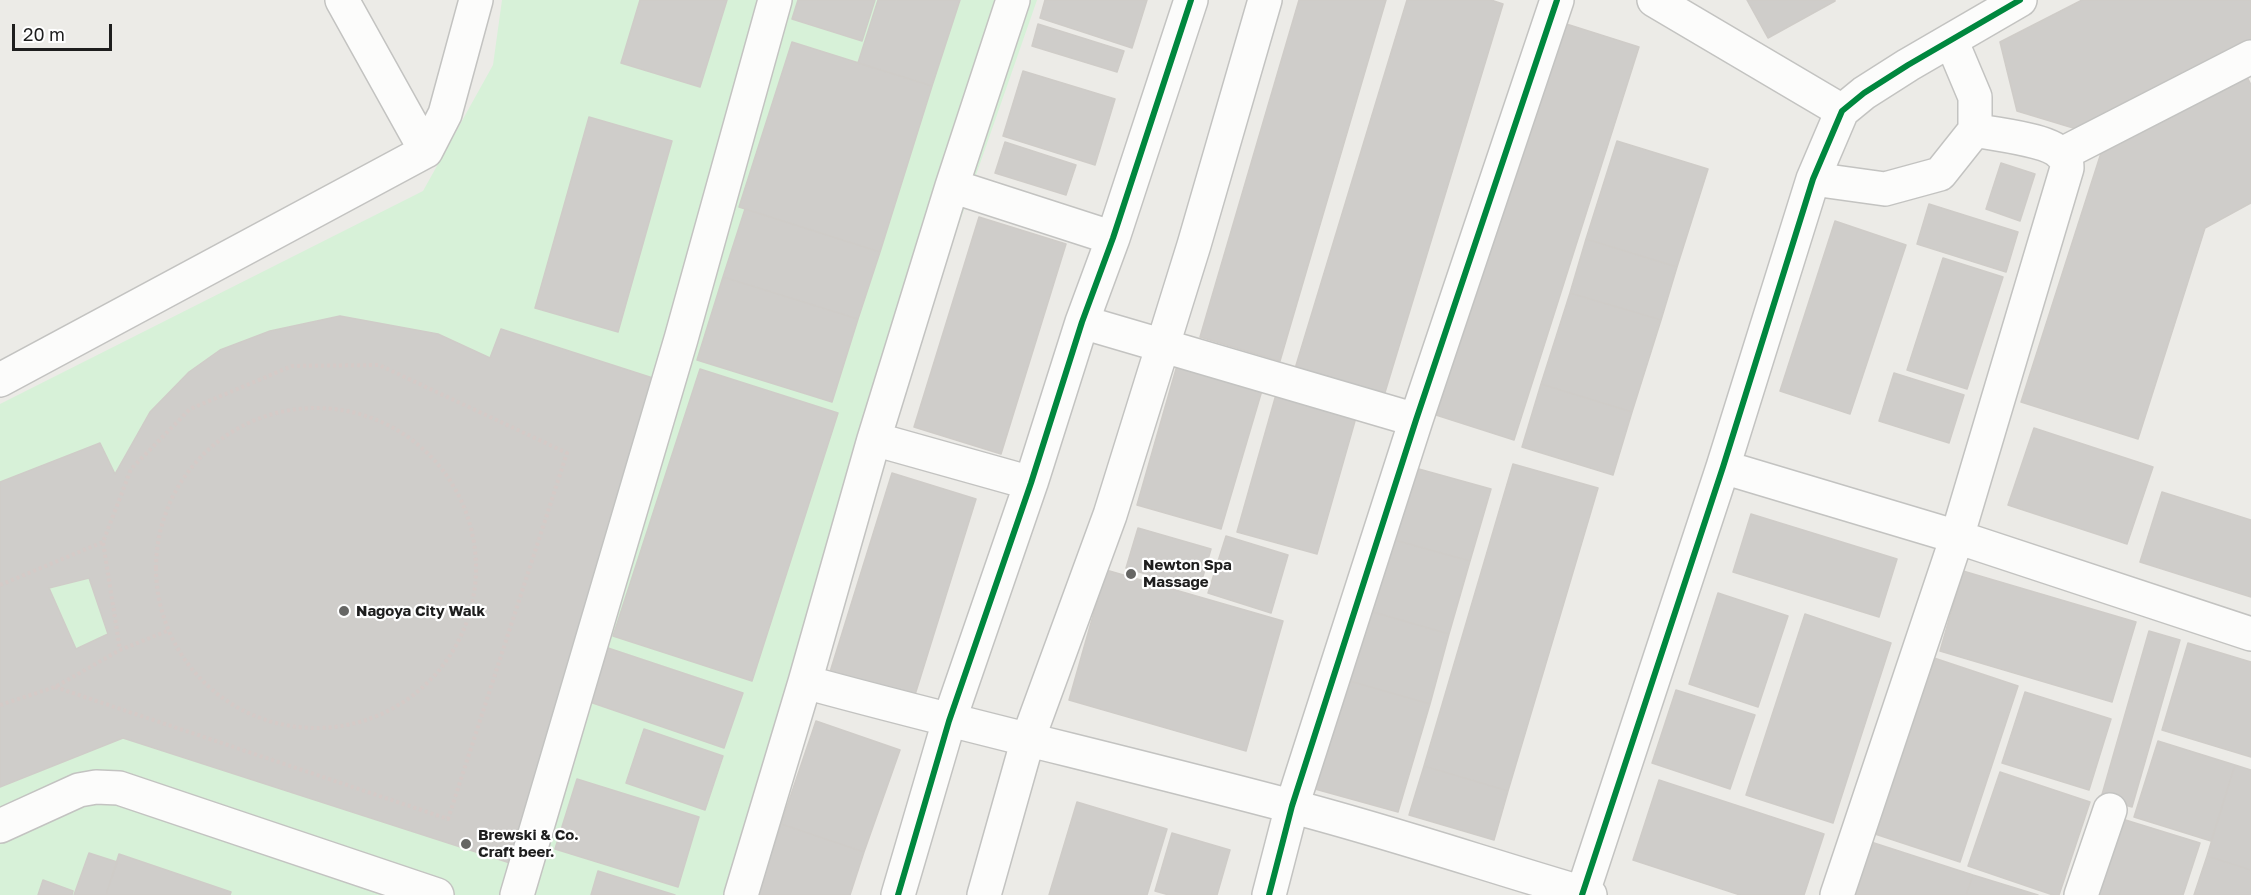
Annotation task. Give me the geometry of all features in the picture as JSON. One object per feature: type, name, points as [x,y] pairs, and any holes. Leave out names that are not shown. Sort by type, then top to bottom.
[{"type":"street","points":[[342,0],[426,151]]},
{"type":"street","points":[[0,380],[426,151],[445,114],[476,0]]},
{"type":"street","points":[[517,895],[681,339],[775,0]]},
{"type":"street","points":[[741,895],[874,439],[952,186],[1013,0]]},
{"type":"street","points":[[898,895],[949,722],[1191,0]]},
{"type":"street","points":[[984,895],[1028,739],[1110,515],[1194,245],[1265,0]]},
{"type":"street","points":[[1269,895],[1292,806],[1416,420],[1557,0]]},
{"type":"street","points":[[1654,0],[1842,111]]},
{"type":"street","points":[[805,682],[949,722],[1028,739],[1292,806],[1585,894],[1814,179],[1842,111],[1864,93],[2020,0]]},
{"type":"street","points":[[1814,179],[1885,189],[1940,174],[1975,130],[1975,97],[1951,40]]},
{"type":"street","points":[[2062,154],[2251,57]]},
{"type":"street","points":[[1837,895],[1957,537],[2064,178],[2067,161],[2062,154],[2046,145],[1975,130]]},
{"type":"street","points":[[952,186],[1113,238]]},
{"type":"street","points":[[1082,322],[1416,420]]},
{"type":"street","points":[[874,439],[1031,483]]},
{"type":"street","points":[[1723,467],[1957,537],[2251,634]]},
{"type":"street","points":[[0,826],[79,790],[96,787],[119,788],[437,895]]},
{"type":"street","points":[[2081,895],[2110,810]]},
{"type":"path","points":[[55,687],[448,819],[567,453],[379,365],[292,366],[190,409],[131,469],[103,542],[120,650]]},
{"type":"path","points":[[318,408],[368,416],[414,441],[449,479],[471,526],[477,577],[466,627],[440,672],[398,707],[347,726],[292,727],[240,710],[197,677],[167,631],[154,578],[160,524],[184,475],[220,438],[266,415],[318,408]]},
{"type":"path","points":[[0,585],[103,542]]},
{"type":"path","points":[[0,705],[55,687],[120,650],[167,631]]},
{"type":"green space","points":[[502,0],[1037,0],[725,895],[0,895],[0,404],[423,191],[493,65]]},
{"type":"building","points":[[640,0],[727,0],[700,87],[621,63]]},
{"type":"building","points":[[798,0],[875,0],[862,41],[792,19]]},
{"type":"building","points":[[878,0],[960,0],[932,86],[858,63]]},
{"type":"building","points":[[1045,0],[1147,0],[1132,48],[1040,18]]},
{"type":"building","points":[[1299,0],[1386,0],[1280,361],[1200,337]]},
{"type":"building","points":[[1407,0],[1491,0],[1503,4],[1383,399],[1294,372]]},
{"type":"building","points":[[1747,0],[1835,0],[1835,1],[1768,38]]},
{"type":"building","points":[[2082,0],[2251,0],[2251,55],[2103,137],[2017,111],[2000,42]]},
{"type":"building","points":[[1560,22],[1639,47],[1514,440],[1436,415]]},
{"type":"building","points":[[1038,24],[1124,51],[1117,72],[1032,46]]},
{"type":"building","points":[[792,42],[932,86],[880,252],[739,207]]},
{"type":"building","points":[[1023,71],[1115,99],[1095,165],[1003,136]]},
{"type":"building","points":[[2246,75],[2251,85],[2251,203],[2205,228],[2138,439],[2021,402],[2101,153]]},
{"type":"building","points":[[589,117],[672,141],[618,332],[535,308]]},
{"type":"building","points":[[1617,141],[1708,169],[1677,267],[1586,239]]},
{"type":"building","points":[[1005,142],[1076,165],[1066,195],[995,173]]},
{"type":"building","points":[[2001,163],[2035,174],[2020,221],[1986,209]]},
{"type":"building","points":[[1929,204],[2018,232],[2006,272],[1917,244]]},
{"type":"building","points":[[745,209],[880,252],[858,319],[723,277]]},
{"type":"building","points":[[979,217],[1066,244],[1001,454],[914,427]]},
{"type":"building","points":[[1835,221],[1906,245],[1850,414],[1780,391]]},
{"type":"building","points":[[1586,239],[1677,267],[1661,320],[1570,293]]},
{"type":"building","points":[[1943,258],[2003,277],[1967,389],[1907,370]]},
{"type":"building","points":[[723,277],[858,319],[832,402],[697,360]]},
{"type":"building","points":[[1570,293],[1661,320],[1632,412],[1541,384]]},
{"type":"building","name":"Nagoya City Walk","points":[[340,316],[438,334],[490,358],[501,329],[659,380],[510,863],[123,738],[0,787],[0,482],[100,443],[115,474],[150,412],[189,372],[220,350],[270,331]],"holes":[[[89,578],[108,634],[76,649],[49,588]]]},
{"type":"building","points":[[1178,362],[1263,387],[1221,529],[1137,505]]},
{"type":"building","points":[[700,369],[838,413],[752,681],[613,636]]},
{"type":"building","points":[[1894,373],[1964,395],[1949,443],[1879,421]]},
{"type":"building","points":[[1541,384],[1632,412],[1613,475],[1522,447]]},
{"type":"building","points":[[1277,391],[1357,414],[1317,554],[1237,532]]},
{"type":"building","points":[[2034,428],[2153,467],[2127,544],[2008,505]]},
{"type":"building","points":[[1513,464],[1598,488],[1508,791],[1424,766]]},
{"type":"building","points":[[1408,466],[1491,489],[1470,561],[1387,538]]},
{"type":"building","points":[[892,473],[976,499],[914,698],[830,672]]},
{"type":"building","points":[[2162,492],[2251,520],[2251,597],[2140,562]]},
{"type":"building","points":[[1751,514],[1897,559],[1879,617],[1733,572]]},
{"type":"building","points":[[1138,528],[1211,549],[1199,590],[1126,568]]},
{"type":"building","points":[[1226,536],[1288,555],[1271,613],[1208,593]]},
{"type":"building","points":[[1387,538],[1470,561],[1449,634],[1366,610]]},
{"type":"building","points":[[1106,570],[1283,621],[1246,751],[1069,700]]},
{"type":"building","points":[[1963,571],[2136,622],[2112,702],[1940,651]]},
{"type":"building","points":[[1718,593],[1788,616],[1758,707],[1689,684]]},
{"type":"building","points":[[1366,610],[1449,634],[1430,704],[1346,680]]},
{"type":"building","points":[[1805,614],[1891,643],[1833,823],[1746,795]]},
{"type":"building","points":[[2149,631],[2180,640],[2132,807],[2101,798]]},
{"type":"building","points":[[2188,643],[2251,662],[2251,757],[2162,730]]},
{"type":"building","points":[[602,646],[743,693],[724,748],[584,700]]},
{"type":"building","points":[[1931,657],[2018,686],[1960,862],[1872,833]]},
{"type":"building","points":[[1346,680],[1430,704],[1398,812],[1315,789]]},
{"type":"building","points":[[1676,690],[1755,715],[1730,789],[1652,763]]},
{"type":"building","points":[[2025,692],[2111,719],[2089,790],[2002,763]]},
{"type":"building","points":[[816,721],[900,750],[864,852],[781,824]]},
{"type":"building","points":[[644,729],[723,756],[705,810],[626,783]]},
{"type":"building","points":[[2158,741],[2235,765],[2211,841],[2134,817]]},
{"type":"building","points":[[2235,765],[2251,770],[2251,870],[2207,856]]},
{"type":"building","points":[[1424,766],[1508,791],[1494,840],[1409,815]]},
{"type":"building","points":[[2000,772],[2090,802],[2059,895],[2053,895],[1968,866]]},
{"type":"building","points":[[577,779],[699,817],[678,887],[555,849]]},
{"type":"building","points":[[1659,780],[1824,834],[1804,895],[1740,895],[1633,860]]},
{"type":"building","points":[[1077,802],[1167,829],[1147,895],[1049,895]]},
{"type":"building","points":[[2119,818],[2200,843],[2183,895],[2095,895]]},
{"type":"building","points":[[781,824],[864,852],[850,895],[757,895]]},
{"type":"building","points":[[1172,833],[1230,850],[1217,895],[1169,895],[1155,891]]},
{"type":"building","points":[[1871,842],[1973,875],[1966,895],[1854,895]]},
{"type":"building","points":[[89,853],[117,862],[106,895],[74,895]]},
{"type":"building","points":[[119,854],[231,892],[230,895],[106,895]]},
{"type":"building","points":[[2207,856],[2251,870],[2251,895],[2194,895]]},
{"type":"building","points":[[598,871],[675,895],[591,895]]},
{"type":"building","points":[[1973,875],[2038,895],[1966,895]]},
{"type":"building","points":[[43,880],[73,891],[72,895],[38,895]]},
{"type":"cycle path","points":[[898,895],[949,721],[1031,483],[1082,322],[1113,238],[1191,0]]},
{"type":"cycle path","points":[[1269,895],[1292,806],[1416,420],[1557,0]]},
{"type":"cycle path","points":[[1582,895],[1723,467],[1813,179],[1842,111],[1864,93],[1908,65],[2020,0]]},
{"type":"place","name":"Newton Spa Massage","points":[[1131,574]]},
{"type":"place","name":"Nagoya City Walk","points":[[344,611]]},
{"type":"place","name":"Brewski & Co. Craft beer.","points":[[466,844]]}]
